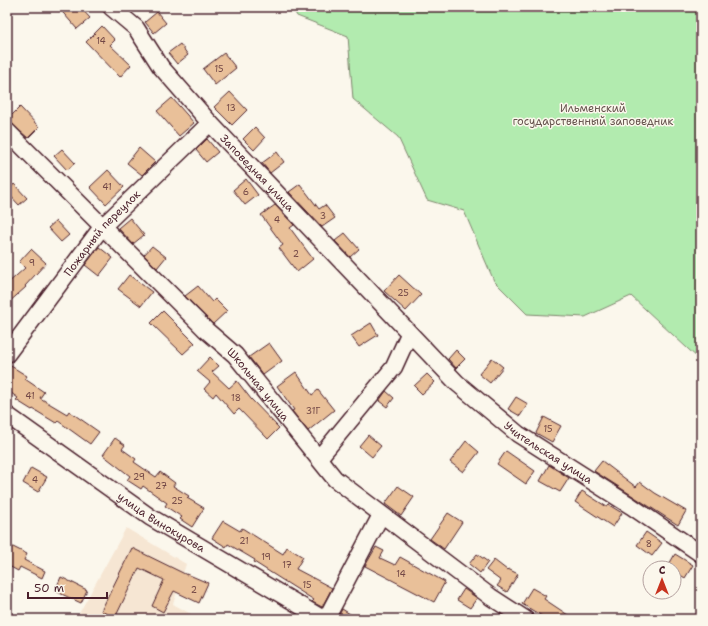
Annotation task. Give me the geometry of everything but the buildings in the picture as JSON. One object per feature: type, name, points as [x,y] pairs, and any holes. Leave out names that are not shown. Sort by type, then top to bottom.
[{"type":"street","name":"Заповедная улица","points":[[111,7],[136,28],[160,67],[210,123],[410,334]]},
{"type":"street","name":"Пожарный переулок","points":[[7,354],[102,227],[210,123]]},
{"type":"street","name":"Школьная улица","points":[[7,131],[206,330],[235,355],[320,458],[335,479],[490,597],[525,619]]},
{"type":"street","points":[[320,458],[394,367],[410,334]]},
{"type":"street","name":"Учительская улица","points":[[410,334],[457,383],[518,434],[630,506],[701,554]]},
{"type":"street","name":"улица Винокурова","points":[[7,415],[150,517],[323,619]]},
{"type":"street","points":[[326,619],[381,515]]},
{"type":"shaded area","points":[[126,528],[186,564],[173,604],[200,619],[76,619]]},
{"type":"green space","name":"Ильменский государственный заповедник","points":[[292,7],[701,7],[701,361],[631,296],[585,317],[527,314],[494,281],[464,211],[427,200],[398,137],[353,99],[348,36],[297,16]]}]
